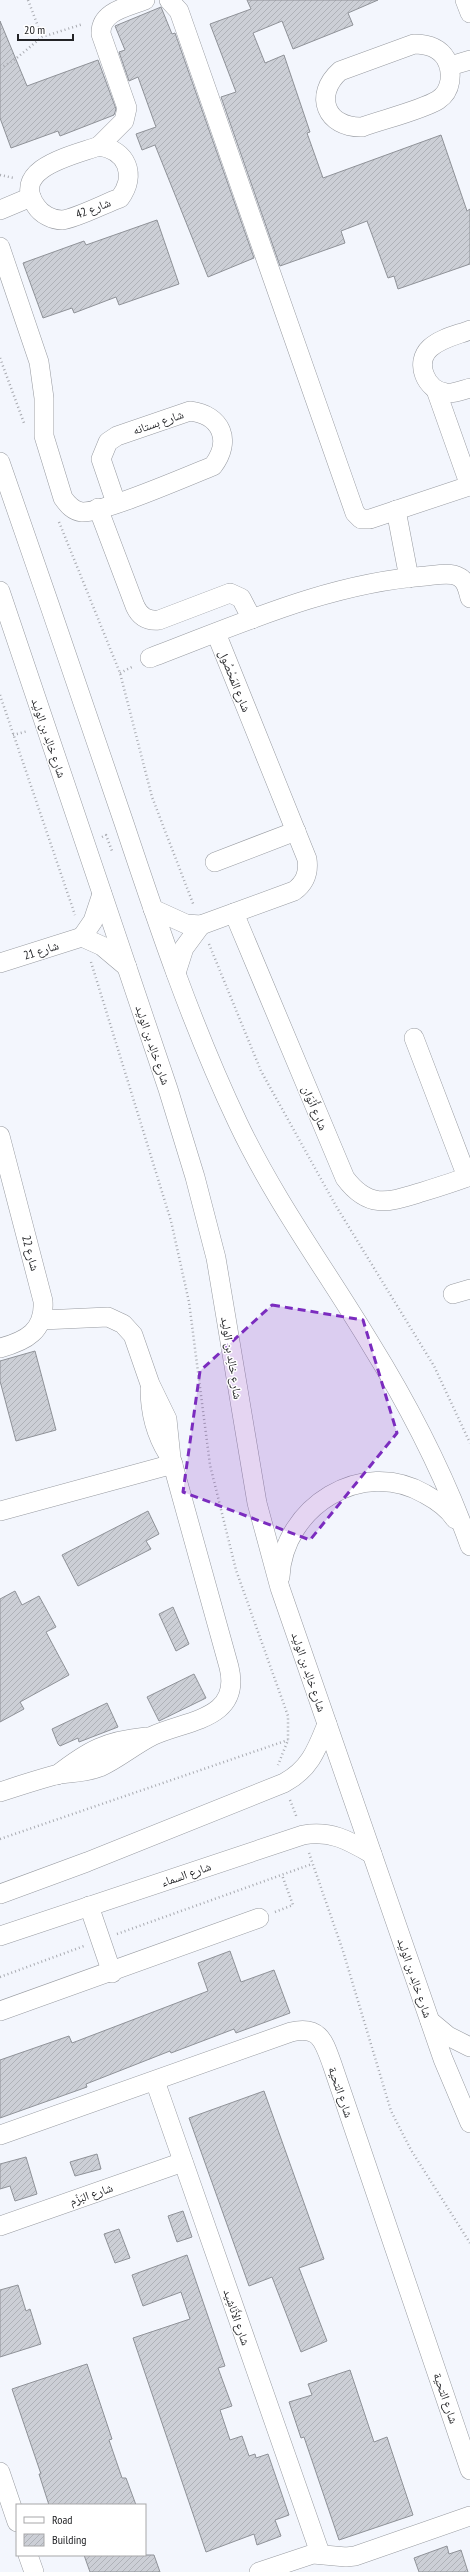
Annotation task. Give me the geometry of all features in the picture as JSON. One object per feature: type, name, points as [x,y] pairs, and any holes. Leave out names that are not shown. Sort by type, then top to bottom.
[{"type":"street","points":[[0,210],[31,197],[30,186],[33,176],[42,167],[99,146],[124,121],[127,108],[101,29],[108,15],[145,0]]},
{"type":"street","points":[[169,0],[179,11],[355,513],[365,519],[470,486],[436,390]]},
{"type":"street","points":[[465,0],[470,13]]},
{"type":"street","points":[[414,44],[425,44],[435,48],[443,54],[450,66],[449,84],[437,100],[362,127],[350,127],[338,123],[330,114],[326,102],[328,85],[340,71],[414,44]]},
{"type":"street","points":[[450,66],[470,60]]},
{"type":"street","name":"شارع 42","points":[[31,197],[43,214],[63,220],[120,198],[129,180],[129,170],[125,160],[109,148],[99,146]]},
{"type":"street","name":"شارع بستانه","points":[[0,247],[39,362],[44,398],[44,436],[63,498],[67,504],[81,512],[98,508],[116,503],[213,466],[220,458],[223,447],[222,436],[218,426],[201,412],[190,411],[117,436],[108,442],[101,459],[116,503]]},
{"type":"street","points":[[470,330],[438,342],[429,349],[423,359],[423,371],[427,382],[436,390],[446,393],[470,388]]},
{"type":"street","points":[[0,462],[153,909],[198,1032],[240,1127],[291,1219],[371,1344],[428,1451],[468,1541]]},
{"type":"street","points":[[98,508],[134,606],[142,616],[153,620],[159,620],[230,593],[241,598],[252,619]]},
{"type":"street","points":[[396,510],[410,578]]},
{"type":"street","points":[[150,658],[252,619],[328,593],[410,578],[454,575],[463,580],[470,598]]},
{"type":"street","name":"شارع خالِد بن الوليد","points":[[0,591],[181,1129],[204,1212],[221,1289],[250,1468],[280,1588],[443,2059],[470,2123]]},
{"type":"street","name":"شارع المَحْصُول","points":[[153,909],[186,924],[201,925],[294,891],[304,881],[308,867],[307,860],[296,830],[216,633]]},
{"type":"street","points":[[215,862],[296,830]]},
{"type":"street","points":[[102,894],[93,921],[82,937],[102,946],[127,967]]},
{"type":"street","name":"شارع أَنْوَان","points":[[234,913],[345,1178],[353,1189],[364,1197],[390,1202],[469,1177],[414,1038]]},
{"type":"street","points":[[176,973],[184,948],[201,925]]},
{"type":"street","name":"شارع 21","points":[[0,963],[82,937]]},
{"type":"street","name":"شارع 22","points":[[0,1136],[44,1301],[42,1320]]},
{"type":"street","points":[[0,1348],[25,1340],[38,1328],[42,1320],[101,1317],[122,1324],[133,1335],[150,1384],[167,1419],[172,1461],[229,1667],[231,1683],[222,1705],[210,1716],[152,1736],[99,1767],[78,1773],[57,1775],[0,1792]]},
{"type":"street","points":[[0,1511],[172,1461]]},
{"type":"street","points":[[280,1588],[281,1566],[286,1544],[297,1524],[312,1507],[330,1494],[351,1485],[373,1481],[396,1483],[418,1490],[437,1501],[454,1517],[468,1541]]},
{"type":"street","points":[[0,1894],[87,1862],[296,1777],[311,1761],[326,1724]]},
{"type":"street","name":"شارع السماء","points":[[0,1936],[302,1835],[330,1834],[346,1839],[372,1854]]},
{"type":"street","points":[[89,1906],[112,1972]]},
{"type":"street","points":[[0,2011],[259,1918]]},
{"type":"street","points":[[430,2021],[448,2036],[470,2047]]},
{"type":"street","name":"شارع التحية","points":[[0,2136],[292,2032],[307,2030],[321,2038],[332,2064],[470,2470]]},
{"type":"street","name":"شارع الأَنَاشِيد","points":[[155,2081],[320,2553]]},
{"type":"street","name":"شارع البَزْم","points":[[0,2226],[183,2162]]},
{"type":"street","points":[[0,2472],[16,2519]]},
{"type":"street","points":[[259,2572],[304,2556],[320,2553],[346,2558],[355,2556],[470,2516]]},
{"type":"street","points":[[28,2556],[34,2572]]},
{"type":"path","points":[[28,0],[42,37]]},
{"type":"path","points":[[0,68],[13,61],[42,37],[78,24],[87,24],[101,29]]},
{"type":"path","points":[[0,696],[82,937],[171,1221],[189,1302],[210,1465],[236,1570],[288,1716],[288,1740],[278,1762],[284,1783],[356,1992],[372,2052],[391,2111],[414,2155],[470,2243]]},
{"type":"path","points":[[85,843],[106,835],[115,861],[134,854]]},
{"type":"path","points":[[0,1839],[288,1740]]},
{"type":"path","points":[[0,1977],[312,1864]]},
{"type":"path","points":[[259,1918],[293,1905],[282,1875]]},
{"type":"highlighted area","points":[[272,1305],[363,1320],[397,1433],[310,1540],[183,1492],[200,1371]]},
{"type":"building","points":[[247,0],[378,0],[348,13],[353,25],[293,49],[282,21],[253,33],[265,63],[284,55],[310,132],[307,133],[323,178],[441,135],[467,211],[470,209],[470,264],[398,289],[394,276],[388,278],[367,221],[341,231],[345,243],[280,266],[221,97],[236,92],[210,24],[251,9]]},
{"type":"building","points":[[161,7],[172,34],[175,33],[254,258],[208,277],[155,145],[142,150],[136,134],[156,127],[138,77],[129,81],[119,52],[125,50],[115,26]]},
{"type":"building","points":[[0,21],[27,86],[98,60],[116,109],[114,115],[60,136],[58,131],[11,148],[0,118]]},
{"type":"building","points":[[157,220],[179,284],[119,305],[116,297],[74,313],[72,308],[43,318],[23,263],[84,241],[86,245]]},
{"type":"building","points":[[35,1351],[56,1430],[16,1441],[0,1381],[0,1361]]},
{"type":"building","points":[[148,1511],[159,1534],[146,1541],[151,1549],[78,1586],[62,1555]]},
{"type":"building","points":[[15,1591],[22,1605],[39,1596],[56,1627],[46,1632],[69,1675],[20,1702],[24,1709],[0,1722],[0,1599]]},
{"type":"building","points":[[173,1607],[189,1644],[176,1651],[159,1614]]},
{"type":"building","points":[[194,1674],[206,1698],[159,1721],[147,1697]]},
{"type":"building","points":[[107,1703],[118,1727],[79,1742],[78,1738],[60,1746],[58,1744],[52,1729]]},
{"type":"building","points":[[230,1951],[241,1982],[274,1970],[290,2013],[236,2033],[234,2029],[171,2053],[170,2051],[86,2084],[87,2087],[0,2118],[0,2060],[69,2036],[72,2043],[208,1991],[198,1963]]},
{"type":"building","points":[[264,2091],[324,2259],[299,2268],[327,2341],[301,2352],[272,2277],[249,2286],[189,2118]]},
{"type":"building","points":[[97,2154],[101,2169],[75,2176],[70,2162]]},
{"type":"building","points":[[26,2157],[37,2194],[15,2201],[10,2186],[0,2189],[0,2164]]},
{"type":"building","points":[[183,2211],[192,2237],[177,2242],[168,2216]]},
{"type":"building","points":[[119,2229],[130,2258],[115,2263],[104,2234]]},
{"type":"building","points":[[187,2255],[225,2366],[218,2368],[232,2406],[220,2410],[230,2440],[242,2436],[249,2456],[255,2454],[256,2458],[268,2454],[289,2515],[275,2520],[281,2536],[257,2545],[254,2534],[206,2552],[133,2338],[190,2319],[181,2292],[143,2306],[132,2275]]},
{"type":"building","points":[[18,2285],[26,2311],[30,2309],[41,2344],[0,2357],[0,2290]]},
{"type":"building","points":[[87,2364],[112,2439],[109,2440],[122,2478],[126,2478],[136,2504],[49,2504],[39,2474],[41,2474],[12,2389]]},
{"type":"building","points":[[350,2370],[374,2442],[387,2437],[413,2515],[339,2540],[304,2437],[301,2438],[289,2402],[312,2395],[308,2384]]},
{"type":"building","points":[[447,2546],[449,2554],[461,2550],[468,2572],[419,2572],[414,2558]]},
{"type":"building","points":[[154,2555],[160,2572],[90,2572],[84,2556]]}]
